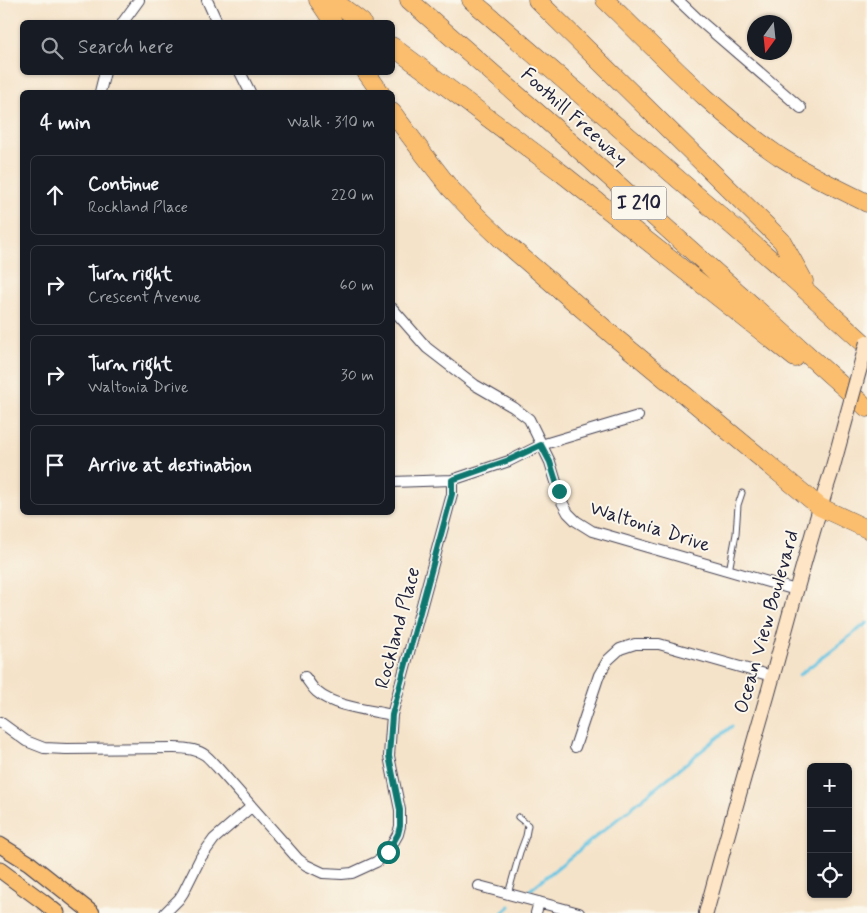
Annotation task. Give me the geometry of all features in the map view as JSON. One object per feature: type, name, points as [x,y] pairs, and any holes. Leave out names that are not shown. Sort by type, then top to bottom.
[{"type":"highway","points":[[318,0],[332,20]]},
{"type":"highway","points":[[333,0],[359,20]]},
{"type":"highway","name":"Foothill Freeway","points":[[409,0],[546,120],[867,408]]},
{"type":"highway","name":"Foothill Freeway","points":[[471,0],[782,268],[867,344]]},
{"type":"highway","points":[[537,0],[782,241],[814,297]]},
{"type":"highway","points":[[605,0],[710,102],[746,132],[788,161],[867,203]]},
{"type":"highway","points":[[395,48],[559,171],[798,360],[867,418]]},
{"type":"highway","points":[[368,75],[379,90]]},
{"type":"highway","points":[[395,116],[450,188],[502,239],[617,339],[820,507],[867,530]]},
{"type":"main road","name":"Ocean View Boulevard","points":[[706,913],[867,344]]},
{"type":"main road","points":[[0,845],[29,863],[92,913]]},
{"type":"main road","points":[[0,870],[58,913]]},
{"type":"street","points":[[124,20],[138,0]]},
{"type":"street","points":[[207,0],[216,20]]},
{"type":"street","points":[[678,0],[801,108]]},
{"type":"street","points":[[100,90],[103,75]]},
{"type":"street","points":[[242,75],[249,90]]},
{"type":"street","name":"Waltonia Drive","points":[[395,311],[427,348],[475,385],[513,406],[529,419],[550,462],[562,502],[568,513],[576,521],[592,531],[796,590]]},
{"type":"street","points":[[395,482],[452,480],[509,460],[541,445],[638,416]]},
{"type":"street","name":"Rockland Place","points":[[0,722],[26,741],[44,748],[184,748],[196,751],[205,755],[217,766],[298,859],[306,865],[331,874],[352,873],[376,862],[388,852],[398,834],[400,826],[400,810],[389,756],[392,715],[452,494],[452,480]]},
{"type":"street","points":[[575,747],[599,675],[608,660],[620,649],[635,644],[659,644],[772,676]]},
{"type":"street","points":[[305,677],[316,692],[328,699],[392,715]]},
{"type":"street","points":[[165,913],[183,893],[201,857],[211,842],[251,806]]},
{"type":"street","points":[[479,886],[579,913]]},
{"type":"street","points":[[536,913],[539,902]]},
{"type":"lane","points":[[729,572],[736,534],[738,504],[742,493]]},
{"type":"lane","points":[[508,894],[528,825],[518,818]]},
{"type":"waterway","points":[[799,675],[867,623]]},
{"type":"waterway","points":[[530,890],[732,726]]},
{"type":"waterway","points":[[502,913],[510,906]]},
{"type":"route","points":[[388,852],[398,834],[400,826],[400,810],[389,756],[392,715],[452,494],[452,480],[509,460],[541,445],[550,462],[559,491]]}]
